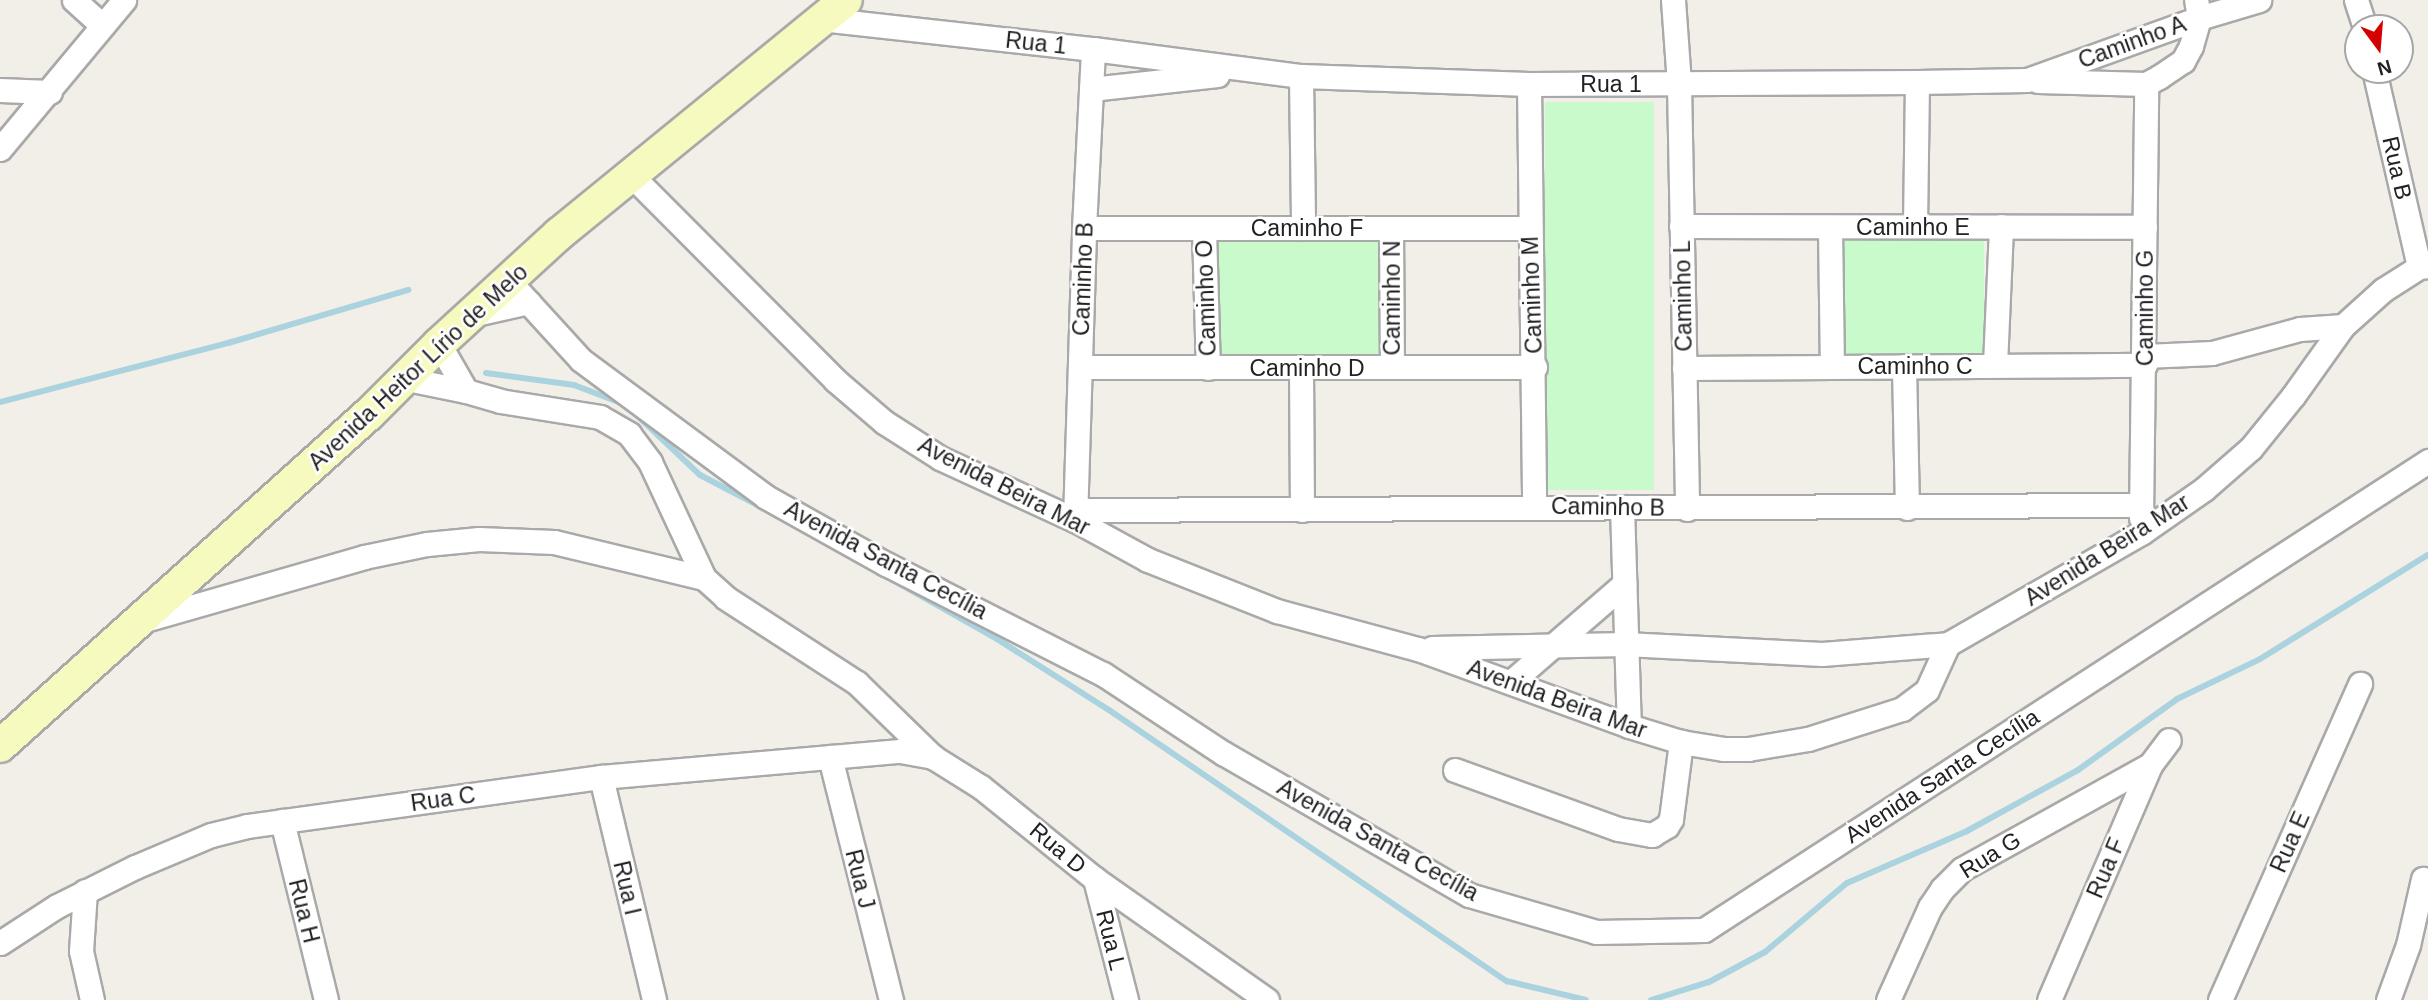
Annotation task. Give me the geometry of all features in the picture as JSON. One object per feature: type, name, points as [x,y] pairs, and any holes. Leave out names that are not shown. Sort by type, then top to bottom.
[{"type":"main road","name":"Avenida Heitor Lírio de Melo","points":[[0,746],[132,624],[407,379],[470,315],[519,291],[559,234],[846,0]]},
{"type":"street","points":[[74,0],[102,24]]},
{"type":"street","points":[[0,149],[124,0]]},
{"type":"street","name":"Caminho L","points":[[1673,0],[1678,83],[1687,509]]},
{"type":"street","points":[[2198,9],[2259,0]]},
{"type":"street","name":"Caminho A","points":[[1678,83],[2027,80],[2146,84],[2171,71],[2183,61],[2198,9]]},
{"type":"street","name":"Caminho A","points":[[2027,80],[2198,9]]},
{"type":"street","name":"Rua 1","points":[[821,19],[1093,49],[1249,72],[1301,76],[1529,84],[1678,83]]},
{"type":"street","name":"Caminho B","points":[[1093,49],[1074,515],[1534,506],[1687,509],[2141,505]]},
{"type":"street","name":"Rua 1","points":[[1091,89],[1249,72]]},
{"type":"street","points":[[1301,76],[1303,228]]},
{"type":"street","points":[[1915,226],[1917,82]]},
{"type":"street","name":"Caminho M","points":[[1529,84],[1535,367],[1534,506]]},
{"type":"street","name":"Caminho G","points":[[2141,533],[2146,84]]},
{"type":"street","name":"Rua B","points":[[2378,84],[2417,216],[2424,266]]},
{"type":"street","points":[[0,90],[50,92]]},
{"type":"street","name":"Avenida Beira Mar","points":[[632,176],[859,403],[940,458],[1074,515],[1148,560],[1233,596],[1309,621],[1418,649],[1629,726],[1681,742],[1724,750],[1748,749],[1808,738],[1881,718],[1902,709],[1927,690],[1948,644]]},
{"type":"street","name":"Caminho E","points":[[1681,226],[2145,227]]},
{"type":"street","points":[[1995,365],[2001,226]]},
{"type":"street","name":"Caminho F","points":[[1084,228],[1530,228]]},
{"type":"street","name":"Caminho N","points":[[1391,228],[1392,367]]},
{"type":"street","points":[[1830,228],[1832,366]]},
{"type":"street","name":"Caminho O","points":[[1204,229],[1208,368]]},
{"type":"street","name":"Avenida Beira Mar","points":[[1418,649],[1625,644],[1822,654],[1948,644],[2141,533],[2186,503],[2251,448],[2287,405],[2343,326],[2384,290],[2424,266]]},
{"type":"street","name":"Avenida Santa Cecília","points":[[519,291],[581,360],[766,498],[886,564],[1103,674],[1223,753],[1469,895],[1596,932],[1704,930],[2428,461]]},
{"type":"street","name":"Caminho C","points":[[1684,368],[1995,365],[2145,360],[2212,353],[2300,329],[2343,326]]},
{"type":"street","points":[[439,344],[466,391]]},
{"type":"street","name":"Caminho D","points":[[1080,366],[1535,367]]},
{"type":"street","points":[[1904,366],[1907,508]]},
{"type":"street","points":[[1301,368],[1302,510]]},
{"type":"street","points":[[407,379],[500,401],[600,417],[617,424],[629,434],[650,462],[704,578],[726,598],[857,683],[933,757]]},
{"type":"street","points":[[1622,507],[1629,726]]},
{"type":"street","points":[[132,624],[364,557],[416,546],[479,539],[554,542],[704,578]]},
{"type":"street","points":[[1511,682],[1624,584]]},
{"type":"street","name":"Rua E","points":[[2220,1000],[2360,684]]},
{"type":"street","name":"Rua F","points":[[2049,1000],[2150,765],[2169,740]]},
{"type":"street","points":[[1455,770],[1618,829],[1652,835],[1667,826],[1671,819],[1681,742]]},
{"type":"street","name":"Rua D","points":[[830,757],[900,751],[933,757],[1006,806],[1095,879],[1267,1000]]},
{"type":"street","name":"Rua C","points":[[78,895],[211,835],[247,826],[601,777],[830,757]]},
{"type":"street","name":"Rua J","points":[[830,757],[891,1000]]},
{"type":"street","name":"Rua G","points":[[1888,1000],[1930,907],[1942,889],[1962,869],[2150,765]]},
{"type":"street","name":"Rua I","points":[[601,777],[654,1000]]},
{"type":"street","name":"Rua H","points":[[282,821],[326,1000]]},
{"type":"street","name":"Rua L","points":[[1095,879],[1126,1000]]},
{"type":"street","points":[[2388,1000],[2408,946],[2423,879]]},
{"type":"street","points":[[0,943],[78,895],[81,951],[92,1000]]},
{"type":"green space","points":[[1545,102],[1654,102],[1654,490],[1545,490]]},
{"type":"green space","points":[[1820,236],[1984,236],[1984,355],[1820,355]]},
{"type":"green space","points":[[1216,240],[1381,240],[1381,359],[1216,359]]},
{"type":"waterway","points":[[0,402],[228,343],[408,290]]},
{"type":"waterway","points":[[486,373],[574,385],[626,405],[700,475],[765,509]]},
{"type":"waterway","points":[[1651,1000],[1709,982],[1765,952],[1847,883],[1967,831],[2078,770],[2177,699],[2260,659],[2428,555]]},
{"type":"waterway","points":[[882,574],[997,639],[1109,710],[1507,981],[1586,1000]]}]
